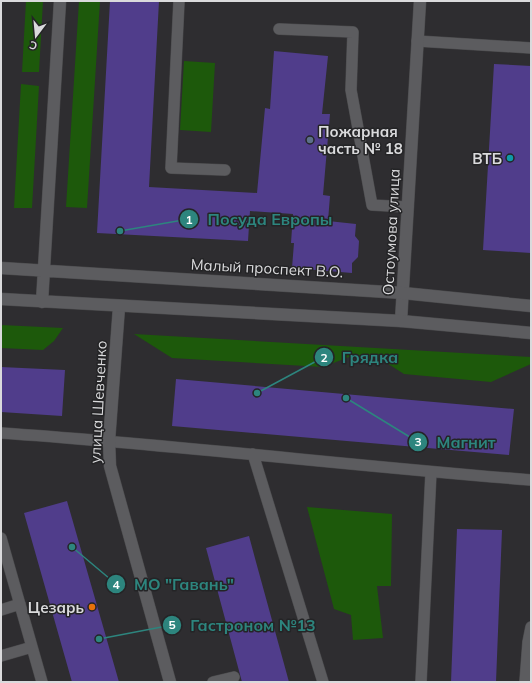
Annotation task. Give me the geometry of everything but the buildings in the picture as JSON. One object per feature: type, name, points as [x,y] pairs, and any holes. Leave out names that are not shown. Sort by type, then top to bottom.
[{"type":"main road","points":[[42,302],[60,1]]},
{"type":"main road","name":"Остоумова улица","points":[[402,321],[420,1]]},
{"type":"main road","name":"Малый проспект В.О.","points":[[1,268],[403,293],[531,306]]},
{"type":"main road","points":[[1,299],[402,321],[531,333]]},
{"type":"main road","name":"улица Шевченко","points":[[119,306],[109,441],[110,466],[170,682]]},
{"type":"lane","points":[[179,1],[171,168],[225,170]]},
{"type":"lane","points":[[279,29],[353,32],[351,90],[372,205],[408,207]]},
{"type":"lane","points":[[417,41],[531,48]]},
{"type":"lane","points":[[1,433],[109,441],[430,472],[531,480]]},
{"type":"lane","points":[[253,454],[323,682]]},
{"type":"lane","points":[[421,682],[430,472]]},
{"type":"lane","points":[[1,538],[42,682]]},
{"type":"lane","points":[[1,610],[20,604]]},
{"type":"lane","points":[[525,682],[528,642],[531,626]]},
{"type":"lane","points":[[1,656],[32,647]]},
{"type":"lane","points":[[214,682],[234,676]]},
{"type":"green space","points":[[26,1],[43,1],[39,72],[22,72]]},
{"type":"green space","points":[[79,1],[100,1],[87,208],[66,207]]},
{"type":"green space","points":[[184,61],[215,63],[211,132],[180,130]]},
{"type":"green space","points":[[21,84],[39,86],[32,208],[14,208]]},
{"type":"green space","points":[[1,325],[63,328],[54,341],[43,350],[1,348]]},
{"type":"green space","points":[[134,334],[531,357],[531,364],[491,382],[404,374],[382,360],[349,357],[323,367],[172,358]]},
{"type":"green space","points":[[307,507],[392,514],[391,586],[377,586],[383,638],[353,640],[351,615],[334,609]]},
{"type":"place","name":"Пожарная часть № 18","points":[[310,140]]},
{"type":"place","name":"ВТБ","points":[[510,158]]},
{"type":"place","name":"Посуда Европы","points":[[120,231]]},
{"type":"place","name":"Грядка","points":[[257,393]]},
{"type":"place","name":"Магнит","points":[[346,398]]},
{"type":"place","name":"МО \"Гавань\"","points":[[72,547]]},
{"type":"place","name":"Цезарь","points":[[92,607]]},
{"type":"place","name":"Гастроном №13","points":[[99,639]]}]
